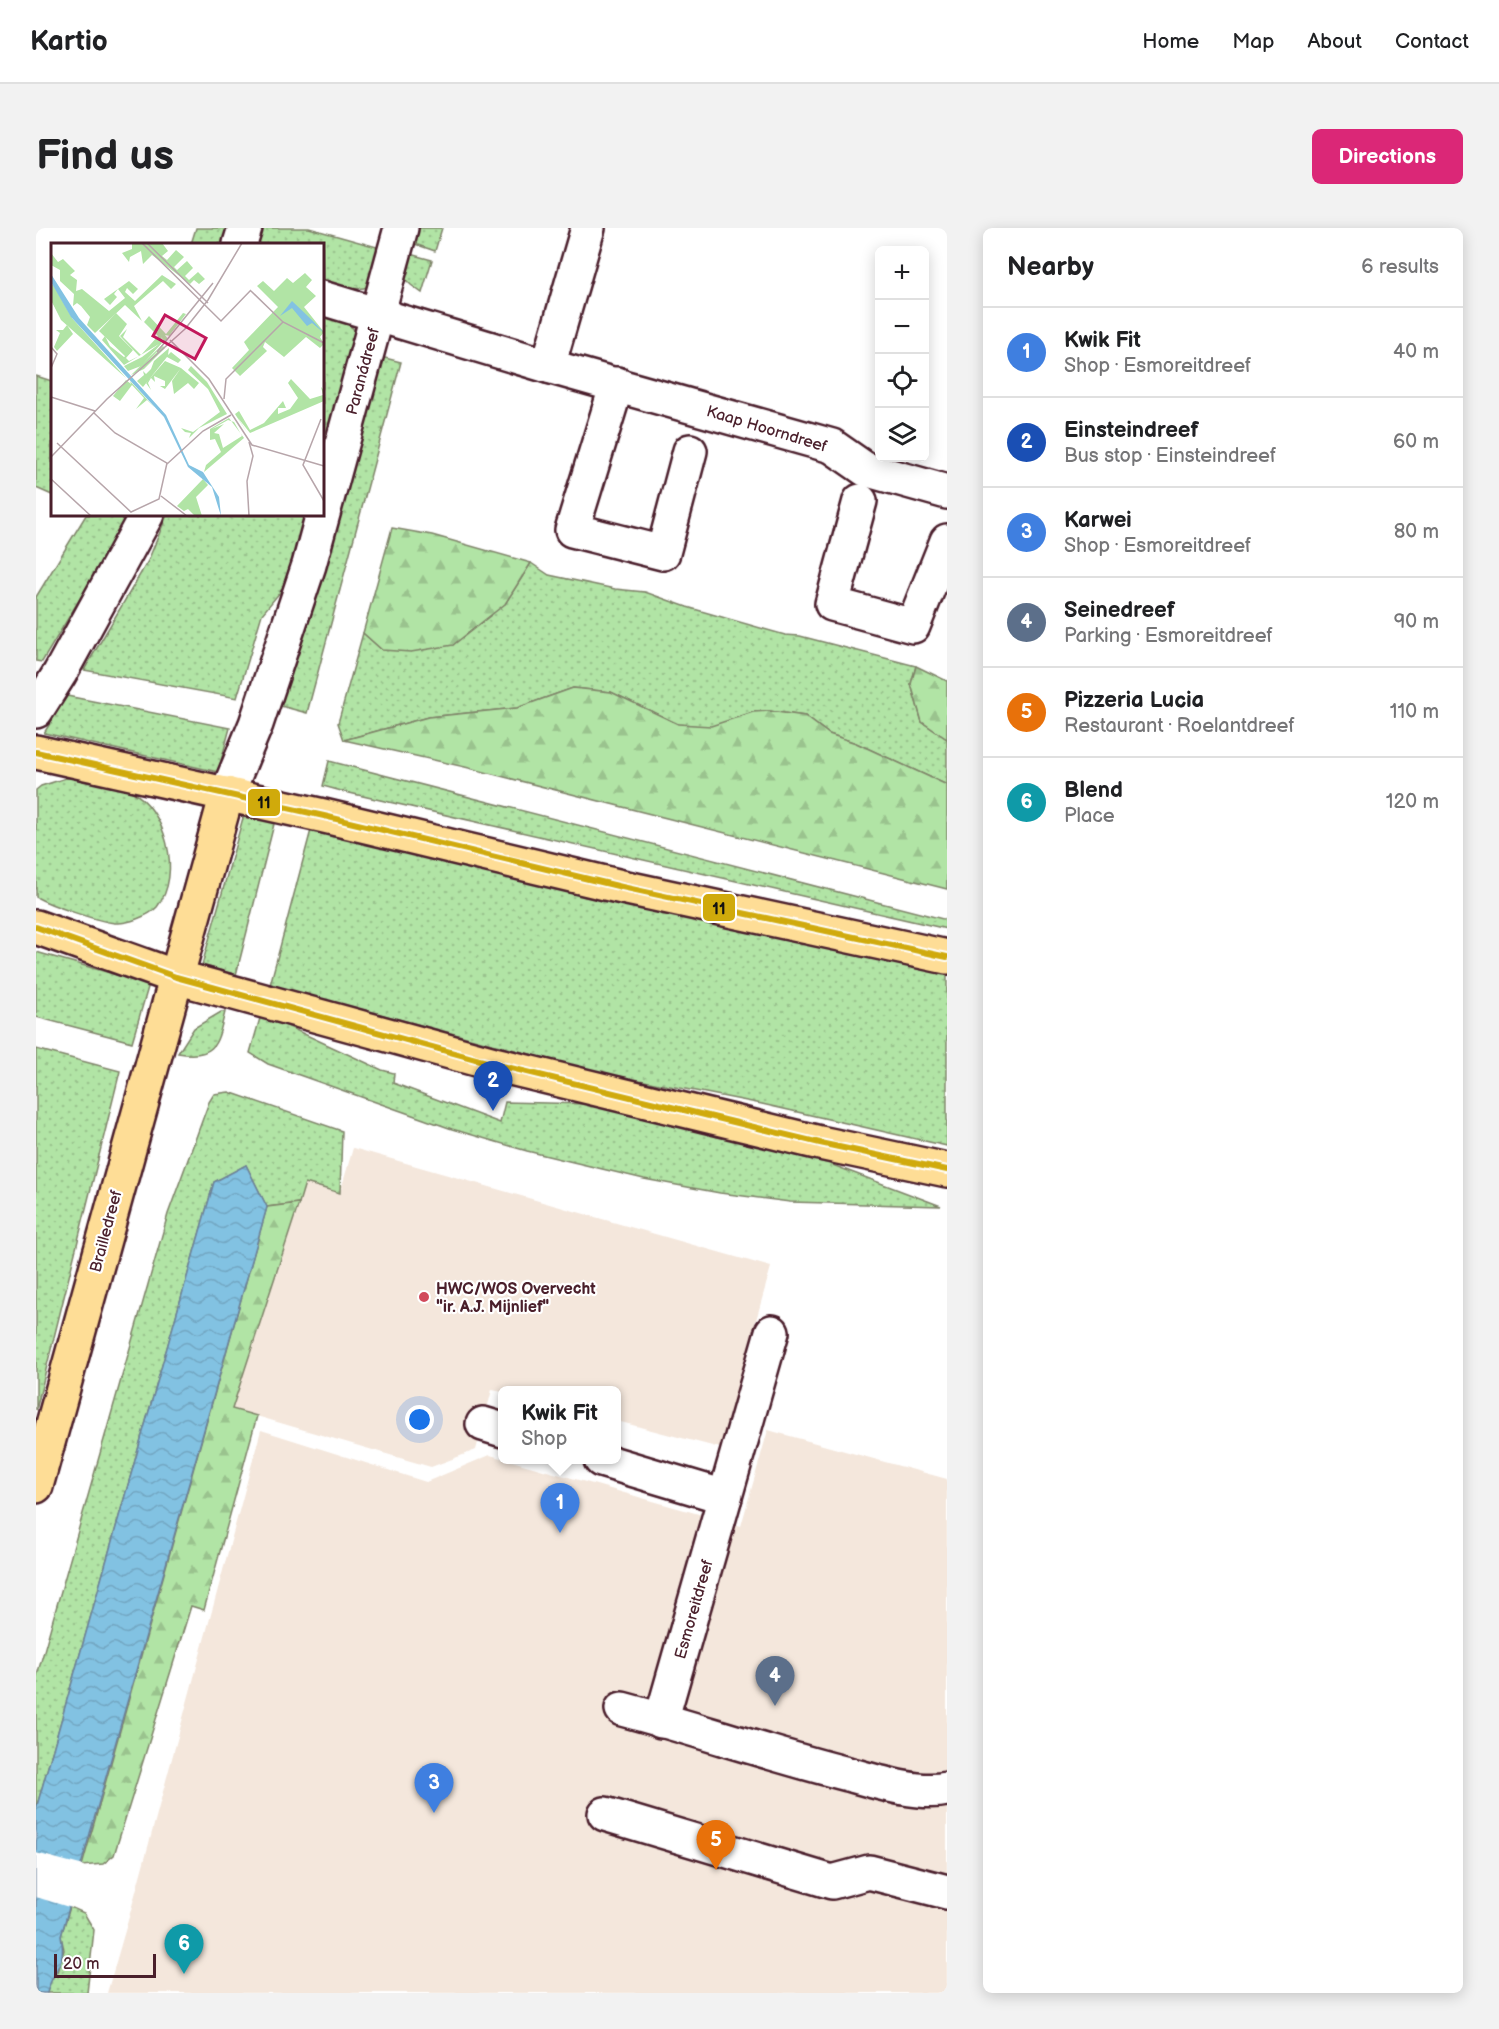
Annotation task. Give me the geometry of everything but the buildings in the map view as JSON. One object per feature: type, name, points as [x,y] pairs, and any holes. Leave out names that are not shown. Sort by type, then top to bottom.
[{"type":"main road","points":[[36,752],[227,794],[622,888],[947,957]]},
{"type":"main road","name":"Brailledreef","points":[[36,1486],[152,1055],[227,794]]},
{"type":"main road","points":[[36,927],[176,977],[494,1064],[820,1143],[947,1170]]},
{"type":"street","points":[[240,243],[245,228]]},
{"type":"street","name":"Paranádreef","points":[[324,510],[401,228]]},
{"type":"street","points":[[548,366],[588,228]]},
{"type":"street","name":"Kaap Hoorndreef","points":[[324,299],[548,366],[832,446],[865,469],[947,492]]},
{"type":"street","points":[[617,384],[572,530],[663,553],[690,451]]},
{"type":"street","points":[[860,501],[832,604],[913,626],[947,541]]},
{"type":"street","points":[[36,711],[60,673],[146,516]]},
{"type":"street","name":"Paranádreef","points":[[227,794],[256,724],[309,565],[322,516]]},
{"type":"street","name":"Esmoreitdreef","points":[[661,1720],[772,1332]]},
{"type":"street","points":[[614,1464],[725,1497]]},
{"type":"street","points":[[622,1709],[782,1757],[872,1781],[921,1790],[947,1789]]},
{"type":"street","points":[[605,1814],[832,1882],[869,1872],[947,1892]]},
{"type":"shaded area","points":[[353,1148],[771,1267],[720,1448],[621,1422],[621,1386],[498,1386],[498,1391],[492,1390],[476,1450],[431,1467],[232,1409],[305,1183],[340,1193]]},
{"type":"shaded area","points":[[261,1430],[426,1482],[490,1455],[498,1457],[498,1464],[522,1464],[741,1526],[768,1430],[947,1479],[947,1993],[107,1993]]},
{"type":"green space","points":[[196,228],[238,228],[233,243],[191,243]]},
{"type":"green space","points":[[258,228],[309,228],[384,249],[374,282],[369,286],[356,289],[324,280],[324,243],[254,243]]},
{"type":"green space","points":[[413,228],[442,228],[435,251],[409,242]]},
{"type":"green space","points":[[406,253],[432,260],[422,293],[404,278]]},
{"type":"green space","points":[[324,312],[343,318],[358,334],[324,467]]},
{"type":"green space","points":[[377,356],[401,362],[307,713],[277,705]]},
{"type":"green space","points":[[36,376],[51,381],[51,495],[36,488]]},
{"type":"green space","points":[[85,516],[129,516],[42,662],[36,661],[36,597]]},
{"type":"green space","points":[[167,516],[310,516],[295,574],[262,614],[237,698],[84,670],[148,561]]},
{"type":"green space","points":[[392,528],[432,535],[531,563],[505,604],[453,645],[411,652],[382,650],[363,633]]},
{"type":"green space","points":[[531,563],[549,575],[615,589],[645,592],[687,607],[785,635],[800,636],[916,666],[911,684],[922,722],[947,739],[947,785],[856,743],[829,734],[805,716],[769,711],[753,712],[711,727],[677,724],[611,692],[573,688],[517,708],[428,717],[344,740],[338,723],[363,633],[382,650],[505,604]]},
{"type":"green space","points":[[916,666],[947,681],[947,739],[922,722],[911,684]]},
{"type":"green space","points":[[573,688],[611,692],[678,724],[711,726],[753,712],[769,711],[805,716],[829,734],[856,743],[947,785],[947,889],[465,767],[344,740],[428,717],[517,708]]},
{"type":"green space","points":[[67,696],[230,728],[218,772],[44,733]]},
{"type":"green space","points":[[329,761],[947,920],[947,929],[345,792],[323,786]]},
{"type":"green space","points":[[66,778],[114,784],[142,799],[153,811],[167,843],[169,878],[165,893],[157,907],[149,913],[131,921],[115,923],[75,913],[36,897],[36,790],[41,786]]},
{"type":"green space","points":[[244,814],[275,820],[236,975],[202,965]]},
{"type":"green space","points":[[311,830],[701,914],[947,970],[947,1146],[762,1104],[598,1072],[270,985]]},
{"type":"green space","points":[[36,952],[149,984],[132,1042],[36,1017]]},
{"type":"green space","points":[[221,1012],[225,1012],[220,1033],[213,1047],[200,1054],[178,1053],[194,1028]]},
{"type":"green space","points":[[260,1018],[276,1021],[382,1070],[394,1073],[393,1083],[500,1123],[505,1102],[589,1104],[830,1164],[941,1206],[790,1202],[720,1193],[644,1179],[527,1151],[452,1129],[268,1064],[250,1053]]},
{"type":"green space","points":[[36,1049],[120,1071],[36,1410]]},
{"type":"green space","points":[[229,1092],[342,1131],[340,1193],[305,1183],[299,1203],[267,1207],[246,1165],[214,1182],[36,1809],[36,1679],[168,1214],[209,1102],[214,1094]]},
{"type":"green space","points":[[299,1203],[232,1409],[257,1416],[204,1610],[191,1606],[114,1855],[103,1864],[82,1866],[267,1207]]},
{"type":"green space","points":[[70,1907],[84,1913],[94,1930],[87,1993],[47,1993],[49,1983],[57,1972],[64,1950],[61,1936]]},
{"type":"water","points":[[246,1165],[267,1207],[61,1936],[61,1961],[47,1993],[36,1993],[36,1809],[214,1182]]},
{"type":"pier","points":[[36,1853],[84,1866],[72,1908],[36,1897]]},
{"type":"transit line","name":"11","points":[[36,752],[324,816],[622,887],[947,957]]},
{"type":"transit line","name":"11","points":[[36,927],[176,977],[494,1064],[820,1143],[947,1170]]},
{"type":"place","name":"Einsteindreef","points":[[493,1111]]},
{"type":"place","name":"HWC/WOS Overvecht \"ir. A.J. Mijnlief\"","points":[[424,1297]]},
{"type":"place","name":"Kwik Fit","points":[[560,1533]]},
{"type":"place","name":"Seinedreef","points":[[775,1706]]},
{"type":"place","name":"Karwei","points":[[434,1813]]},
{"type":"place","name":"Pizzeria Lucia","points":[[716,1870]]},
{"type":"place","name":"Blend","points":[[184,1974]]}]
